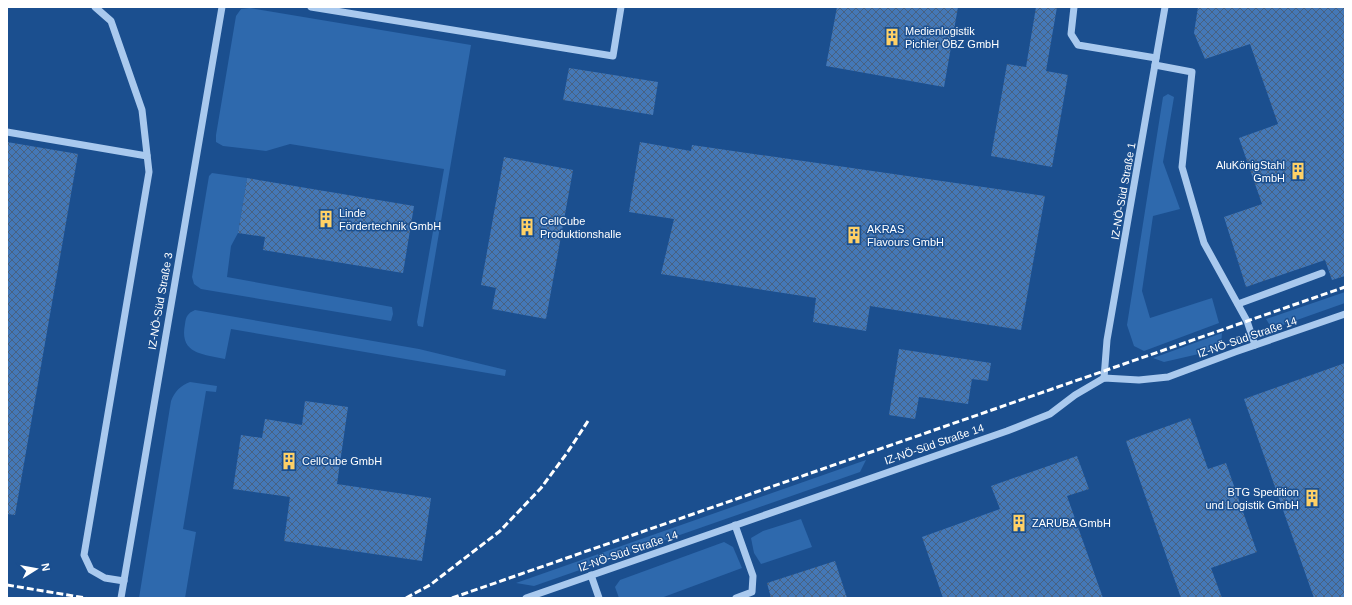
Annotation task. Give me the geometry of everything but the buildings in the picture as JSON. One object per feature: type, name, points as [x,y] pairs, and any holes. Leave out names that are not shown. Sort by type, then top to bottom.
[{"type":"street","points":[[95,7],[111,21],[142,110],[149,172],[84,555],[91,570],[105,578],[124,581]]},
{"type":"street","name":"IZ-NÖ-Süd Straße 3","points":[[122,598],[222,7]]},
{"type":"street","points":[[311,7],[612,56],[621,7]]},
{"type":"street","points":[[1074,7],[1070,34],[1078,45],[1156,61],[1192,72],[1182,167],[1204,243],[1247,321],[1256,345]]},
{"type":"street","name":"IZ-NÖ-Süd Straße 1","points":[[1104,378],[1107,340],[1165,7]]},
{"type":"street","points":[[7,132],[147,156]]},
{"type":"street","points":[[1238,304],[1322,273]]},
{"type":"street","name":"IZ-NÖ-Süd Straße 14","points":[[526,598],[1007,431],[1050,414],[1075,395],[1104,378],[1139,380],[1168,377],[1345,314]]},
{"type":"street","points":[[735,525],[753,576],[752,592],[736,598]]},
{"type":"street","points":[[591,575],[599,598]]},
{"type":"shaded area","points":[[250,8],[471,45],[423,327],[418,326],[417,322],[444,169],[290,144],[266,151],[223,146],[216,142],[236,16],[241,9]]},
{"type":"shaded area","points":[[1168,94],[1174,97],[1163,162],[1180,209],[1153,216],[1142,291],[1150,318],[1212,298],[1219,323],[1144,351],[1134,346],[1127,325],[1163,97]]},
{"type":"shaded area","points":[[212,173],[247,178],[238,233],[231,246],[227,277],[392,307],[393,314],[391,321],[201,289],[194,284],[192,277],[209,176]]},
{"type":"shaded area","points":[[1345,292],[1345,303],[1280,326],[1271,327],[1266,319]]},
{"type":"shaded area","points":[[195,310],[419,349],[506,370],[505,376],[231,329],[225,359],[208,356],[194,351],[185,341],[184,334],[186,319],[189,314]]},
{"type":"shaded area","points":[[1222,333],[1221,345],[1203,353],[1164,362],[1153,358]]},
{"type":"shaded area","points":[[190,382],[217,386],[216,392],[206,391],[183,529],[196,532],[185,598],[139,598],[171,401],[178,389]]},
{"type":"shaded area","points":[[866,460],[860,472],[534,586],[516,583]]},
{"type":"shaded area","points":[[801,519],[812,547],[761,564],[754,553],[751,538],[763,531]]},
{"type":"shaded area","points":[[724,542],[733,547],[742,568],[661,598],[619,598],[615,587],[620,580]]},
{"type":"railway","points":[[452,598],[1345,287]]},
{"type":"railway","points":[[406,598],[430,585],[500,531],[541,488],[588,421]]},
{"type":"railway","points":[[7,585],[86,598]]},
{"type":"place","name":"Medienlogistik Pichler ÖBZ GmbH","points":[[892,37]]},
{"type":"place","name":"AluKönigStahl GmbH","points":[[1298,171]]},
{"type":"place","name":"Linde Fördertechnik GmbH","points":[[326,219]]},
{"type":"place","name":"CellCube Produktionshalle","points":[[527,227]]},
{"type":"place","name":"AKRAS Flavours GmbH","points":[[854,235]]},
{"type":"place","name":"CellCube GmbH","points":[[289,461]]},
{"type":"place","name":"BTG Spedition und Logistik GmbH","points":[[1312,498]]},
{"type":"place","name":"ZARUBA GmbH","points":[[1019,523]]}]
